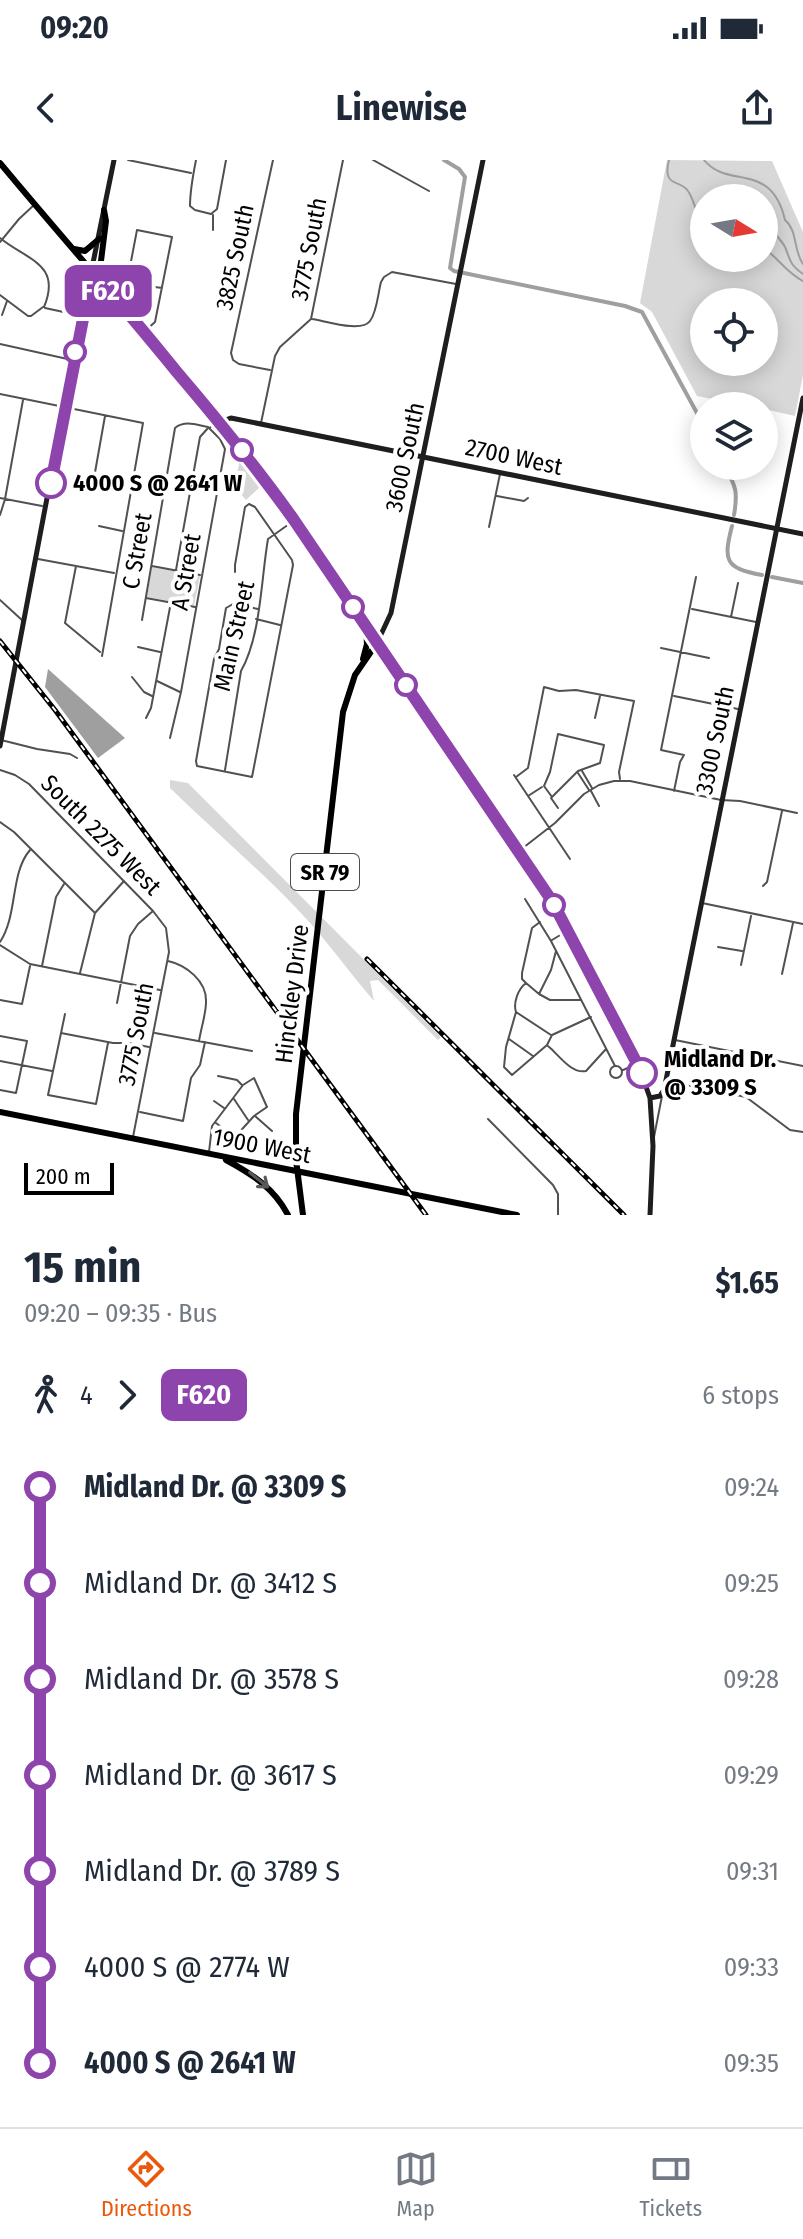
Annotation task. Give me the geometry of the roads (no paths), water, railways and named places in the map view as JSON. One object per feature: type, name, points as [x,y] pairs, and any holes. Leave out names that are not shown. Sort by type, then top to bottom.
[{"type":"main road","points":[[0,163],[219,422],[294,520],[377,643]]},
{"type":"main road","points":[[104,210],[106,221],[101,268],[110,293]]},
{"type":"main road","points":[[71,248],[85,251],[99,239]]},
{"type":"main road","points":[[84,316],[96,292],[110,293]]},
{"type":"main road","points":[[362,663],[367,644],[366,626]]},
{"type":"main road","name":"Hinckley Drive","points":[[303,1215],[295,1137],[343,712],[351,685],[377,643]]},
{"type":"main road","name":"1900 West","points":[[0,1112],[517,1215]]},
{"type":"main road","points":[[220,1156],[262,1182],[288,1215]]},
{"type":"street","points":[[77,758],[70,754],[0,742],[114,160]]},
{"type":"street","points":[[128,160],[192,173]]},
{"type":"street","points":[[196,160],[190,206],[195,210],[214,213]]},
{"type":"street","points":[[213,230],[226,160]]},
{"type":"street","name":"3825 South","points":[[271,370],[239,364],[233,360],[231,353],[273,160]]},
{"type":"street","name":"3775 South","points":[[261,424],[271,370],[280,347],[311,319],[343,160]]},
{"type":"street","points":[[373,160],[429,191]]},
{"type":"street","name":"3600 South","points":[[377,643],[391,613],[483,160]]},
{"type":"street","points":[[35,205],[1,240],[47,271],[50,283],[44,307]]},
{"type":"street","points":[[144,331],[155,322],[162,288],[172,237],[137,230],[129,279],[137,284],[162,288]]},
{"type":"street","points":[[311,319],[359,327],[368,324],[373,317],[381,282],[388,274],[397,272],[458,284]]},
{"type":"street","points":[[121,305],[135,292],[137,284]]},
{"type":"street","points":[[0,295],[28,316],[44,307],[84,316]]},
{"type":"street","points":[[2,315],[7,300]]},
{"type":"street","points":[[0,344],[73,361]]},
{"type":"street","points":[[0,394],[143,423],[101,654],[65,623],[76,566]]},
{"type":"street","name":"3300 South","points":[[653,1146],[803,398]]},
{"type":"street","points":[[0,515],[23,399]]},
{"type":"street","points":[[94,478],[105,415]]},
{"type":"street","name":"2700 West","points":[[219,422],[231,418],[803,534]]},
{"type":"street","points":[[176,570],[200,437],[219,422]]},
{"type":"street","name":"C Street","points":[[142,620],[175,428],[186,423],[209,428]]},
{"type":"street","name":"A Street","points":[[170,738],[225,449],[209,428]]},
{"type":"street","points":[[489,527],[500,473]]},
{"type":"street","points":[[495,495],[524,501],[528,498]]},
{"type":"street","points":[[0,498],[46,507]]},
{"type":"street","points":[[235,572],[245,507],[249,504],[255,507],[293,565],[252,777],[197,766],[214,659],[219,649],[226,608],[229,604],[258,609]]},
{"type":"street","points":[[274,536],[294,520]]},
{"type":"street","points":[[99,526],[123,531]]},
{"type":"street","name":"Main Street","points":[[224,771],[241,671],[249,657],[268,539],[274,536]]},
{"type":"street","points":[[36,559],[115,573]]},
{"type":"street","points":[[150,566],[202,575]]},
{"type":"street","points":[[674,791],[684,755],[661,750],[696,577]]},
{"type":"street","points":[[731,617],[738,583]]},
{"type":"street","points":[[145,597],[196,607]]},
{"type":"street","points":[[0,600],[24,622]]},
{"type":"street","points":[[146,718],[151,708],[171,602]]},
{"type":"street","points":[[690,609],[757,622]]},
{"type":"street","points":[[256,619],[282,625]]},
{"type":"street","points":[[377,643],[552,901],[638,1064],[650,1098],[653,1146],[650,1215]]},
{"type":"street","points":[[138,647],[162,652]]},
{"type":"street","points":[[661,648],[709,658]]},
{"type":"street","points":[[132,677],[144,692],[153,696]]},
{"type":"street","points":[[156,680],[181,692]]},
{"type":"street","points":[[570,859],[515,776],[528,768],[544,687],[634,701],[619,772],[620,781]]},
{"type":"street","points":[[595,718],[600,695]]},
{"type":"street","points":[[672,696],[739,710]]},
{"type":"street","points":[[528,796],[544,786],[548,779],[558,734],[603,743],[600,763],[580,771],[552,797]]},
{"type":"street","name":"South 2275 West","points":[[0,770],[29,784],[153,911],[168,936]]},
{"type":"street","points":[[580,771],[599,806]]},
{"type":"street","points":[[518,852],[550,828],[590,790],[604,783],[644,784],[797,813]]},
{"type":"street","points":[[544,786],[558,808]]},
{"type":"street","points":[[763,886],[767,882],[782,810]]},
{"type":"street","points":[[0,822],[95,913]]},
{"type":"street","points":[[31,849],[22,863],[7,931],[0,944],[30,964],[161,990]]},
{"type":"street","points":[[80,974],[95,913],[124,881]]},
{"type":"street","points":[[42,967],[56,897],[65,883]]},
{"type":"street","points":[[525,899],[556,950],[615,1066],[622,1070]]},
{"type":"street","points":[[701,903],[803,924]]},
{"type":"street","points":[[117,1003],[130,936],[153,911]]},
{"type":"street","points":[[741,965],[752,913]]},
{"type":"street","points":[[540,922],[532,928],[522,979],[550,1000],[582,1000]]},
{"type":"street","points":[[782,974],[793,922]]},
{"type":"street","points":[[551,941],[568,930]]},
{"type":"street","name":"3775 South","points":[[133,1138],[167,961],[168,936]]},
{"type":"street","points":[[718,947],[743,951]]},
{"type":"street","points":[[539,994],[551,970],[556,950]]},
{"type":"street","points":[[167,961],[189,970],[203,987],[207,999],[199,1041]]},
{"type":"street","points":[[0,1000],[22,1004],[30,964]]},
{"type":"street","points":[[526,983],[521,986],[506,1047],[504,1067],[512,1075],[547,1045],[552,1035],[591,1017]]},
{"type":"street","points":[[516,1012],[552,1035]]},
{"type":"street","points":[[65,1014],[48,1095],[96,1104],[108,1043]]},
{"type":"street","points":[[153,1032],[252,1051]]},
{"type":"street","points":[[61,1033],[108,1043],[150,1047]]},
{"type":"street","points":[[0,1036],[27,1041],[16,1093],[0,1090]]},
{"type":"street","points":[[509,1039],[534,1056]]},
{"type":"street","points":[[674,1040],[803,1066]]},
{"type":"street","points":[[138,1112],[183,1121],[191,1078],[200,1065],[205,1042]]},
{"type":"street","points":[[547,1045],[578,1072],[586,1071],[607,1049]]},
{"type":"street","points":[[0,1061],[53,1071]]},
{"type":"street","points":[[622,1070],[638,1064]]},
{"type":"street","points":[[615,1066],[610,1071],[613,1078],[621,1076],[622,1070]]},
{"type":"street","points":[[218,1076],[237,1080],[243,1085]]},
{"type":"street","points":[[208,1153],[212,1126],[243,1085],[254,1078],[267,1107],[235,1137]]},
{"type":"street","points":[[665,1081],[746,1097],[790,1130],[803,1132]]},
{"type":"street","points":[[650,1098],[660,1096],[664,1090]]},
{"type":"street","points":[[234,1098],[249,1121]]},
{"type":"street","points":[[214,1101],[225,1109]]},
{"type":"street","points":[[254,1116],[272,1131]]},
{"type":"street","points":[[488,1119],[553,1185],[558,1194],[558,1215]]},
{"type":"street","points":[[215,1122],[254,1152]]},
{"type":"waterway","points":[[444,160],[459,169],[465,177],[450,268],[642,312],[690,400]]},
{"type":"waterway","points":[[669,160],[667,169],[670,179],[685,187],[690,196]]},
{"type":"waterway","points":[[704,160],[714,169],[760,183],[770,190],[792,230],[803,264]]},
{"type":"waterway","points":[[778,237],[793,265],[803,274]]},
{"type":"waterway","points":[[778,261],[803,281]]},
{"type":"waterway","points":[[732,480],[736,501],[734,515]]},
{"type":"waterway","points":[[732,526],[728,547],[730,561],[740,569],[762,575]]},
{"type":"waterway","points":[[772,577],[803,583]]},
{"type":"railway","points":[[0,641],[55,710],[426,1215]]},
{"type":"railway","points":[[367,959],[624,1215]]},
{"type":"place","name":"4000 S @ 2641 W","points":[[51,483]]},
{"type":"place","name":"Midland Dr. @ 3309 S","points":[[642,1073]]}]
